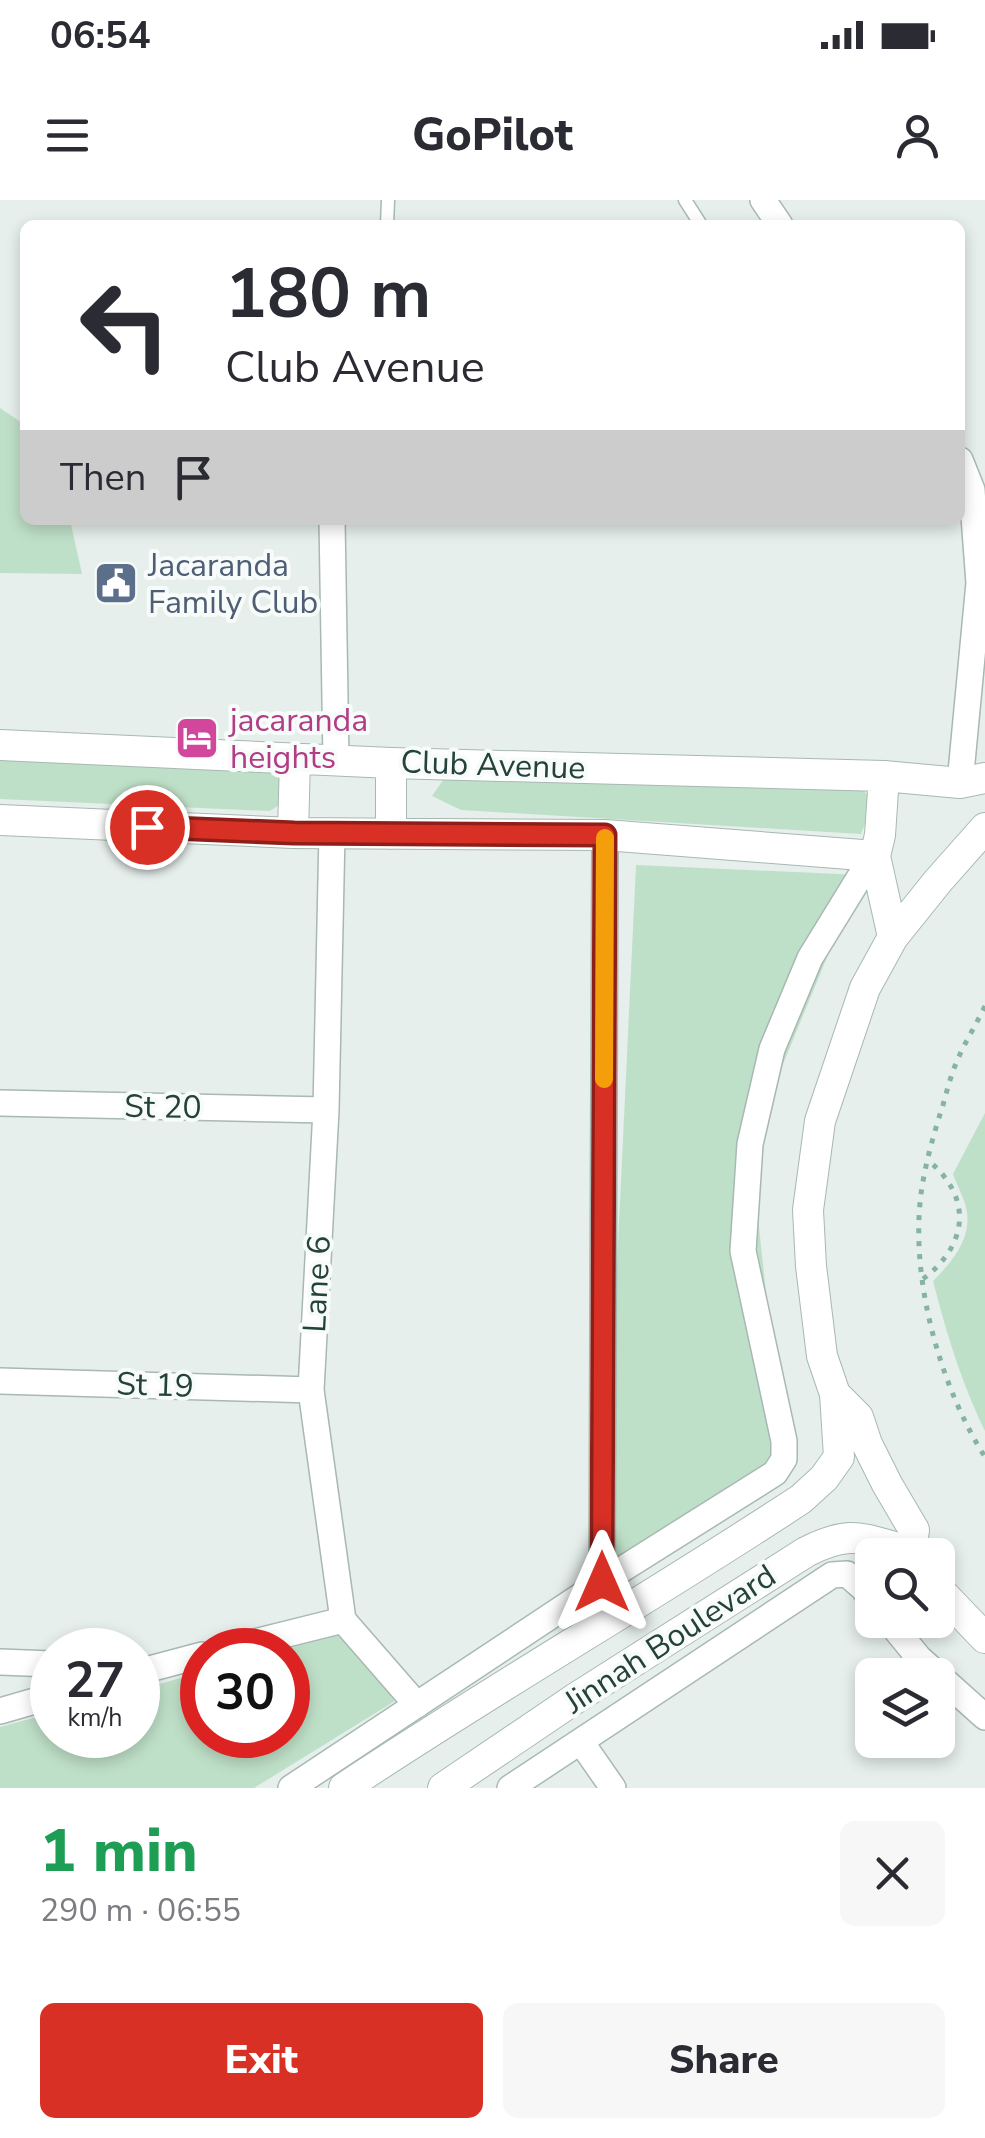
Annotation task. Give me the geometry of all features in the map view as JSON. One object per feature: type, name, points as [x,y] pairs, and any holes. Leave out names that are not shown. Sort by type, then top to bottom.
[{"type":"street","points":[[966,490],[979,584],[970,679],[972,780]]},
{"type":"street","points":[[332,525],[336,760]]},
{"type":"street","points":[[970,679],[985,716]]},
{"type":"street","name":"Club Avenue","points":[[0,745],[972,780]]},
{"type":"street","points":[[294,833],[295,758]]},
{"type":"street","points":[[391,762],[391,834]]},
{"type":"street","points":[[884,776],[876,856],[893,937]]},
{"type":"street","name":"Club Avenue","points":[[0,820],[332,834],[605,835],[876,856]]},
{"type":"street","points":[[913,1538],[914,1530],[874,1457],[858,1417],[835,1394],[822,1356],[808,1210],[820,1121],[865,988],[893,937],[985,828]]},
{"type":"street","name":"Lane 6","points":[[332,834],[326,1110],[310,1390],[343,1620]]},
{"type":"street","points":[[602,1582],[605,835]]},
{"type":"street","points":[[291,1788],[774,1473],[784,1459],[784,1441],[742,1250],[750,1144],[772,1048],[810,958],[876,856]]},
{"type":"street","name":"St 20","points":[[0,1103],[326,1110]]},
{"type":"street","name":"St 19","points":[[0,1380],[310,1390]]},
{"type":"street","name":"Jinnah Boulevard","points":[[344,1788],[801,1499],[839,1457],[835,1394]]},
{"type":"street","name":"Jinnah Boulevard","points":[[443,1788],[576,1698],[818,1546],[829,1540],[859,1538]]},
{"type":"street","points":[[510,1788],[832,1575],[847,1574],[855,1581]]},
{"type":"street","points":[[955,1607],[985,1638]]},
{"type":"street","points":[[310,1628],[343,1620],[417,1705]]},
{"type":"street","points":[[902,1638],[918,1658],[985,1717]]},
{"type":"street","points":[[0,1662],[30,1663]]},
{"type":"street","points":[[0,1711],[30,1702]]},
{"type":"street","points":[[580,1742],[613,1788]]},
{"type":"path","points":[[985,1006],[955,1064],[932,1138],[921,1193],[919,1236],[930,1322],[942,1366],[985,1458]]},
{"type":"path","points":[[923,1279],[950,1253],[960,1220],[952,1186],[929,1161]]},
{"type":"green space","points":[[0,408],[20,422],[20,525],[71,525],[82,574],[0,573]]},
{"type":"green space","points":[[0,757],[285,773],[287,800],[270,811],[0,799]]},
{"type":"green space","points":[[448,773],[857,783],[874,802],[861,834],[461,810],[432,796]]},
{"type":"green space","points":[[636,865],[861,875],[750,1144],[784,1459],[602,1582]]},
{"type":"green space","points":[[985,1113],[985,1431],[955,1358],[933,1281],[953,1259],[966,1232],[966,1207],[953,1174]]},
{"type":"green space","points":[[340,1634],[395,1701],[310,1753],[310,1642]]},
{"type":"green space","points":[[180,1678],[180,1758],[303,1758],[254,1788],[0,1788],[0,1727],[30,1719],[30,1758],[160,1758],[160,1684]]},
{"type":"slow traffic","points":[[604,1079],[605,838]]},
{"type":"place","name":"Jacaranda Family Club","points":[[116,583]]},
{"type":"place","name":"jacaranda heights","points":[[197,738]]},
{"type":"route","points":[[147,827],[294,833],[605,835],[602,1582]]}]
